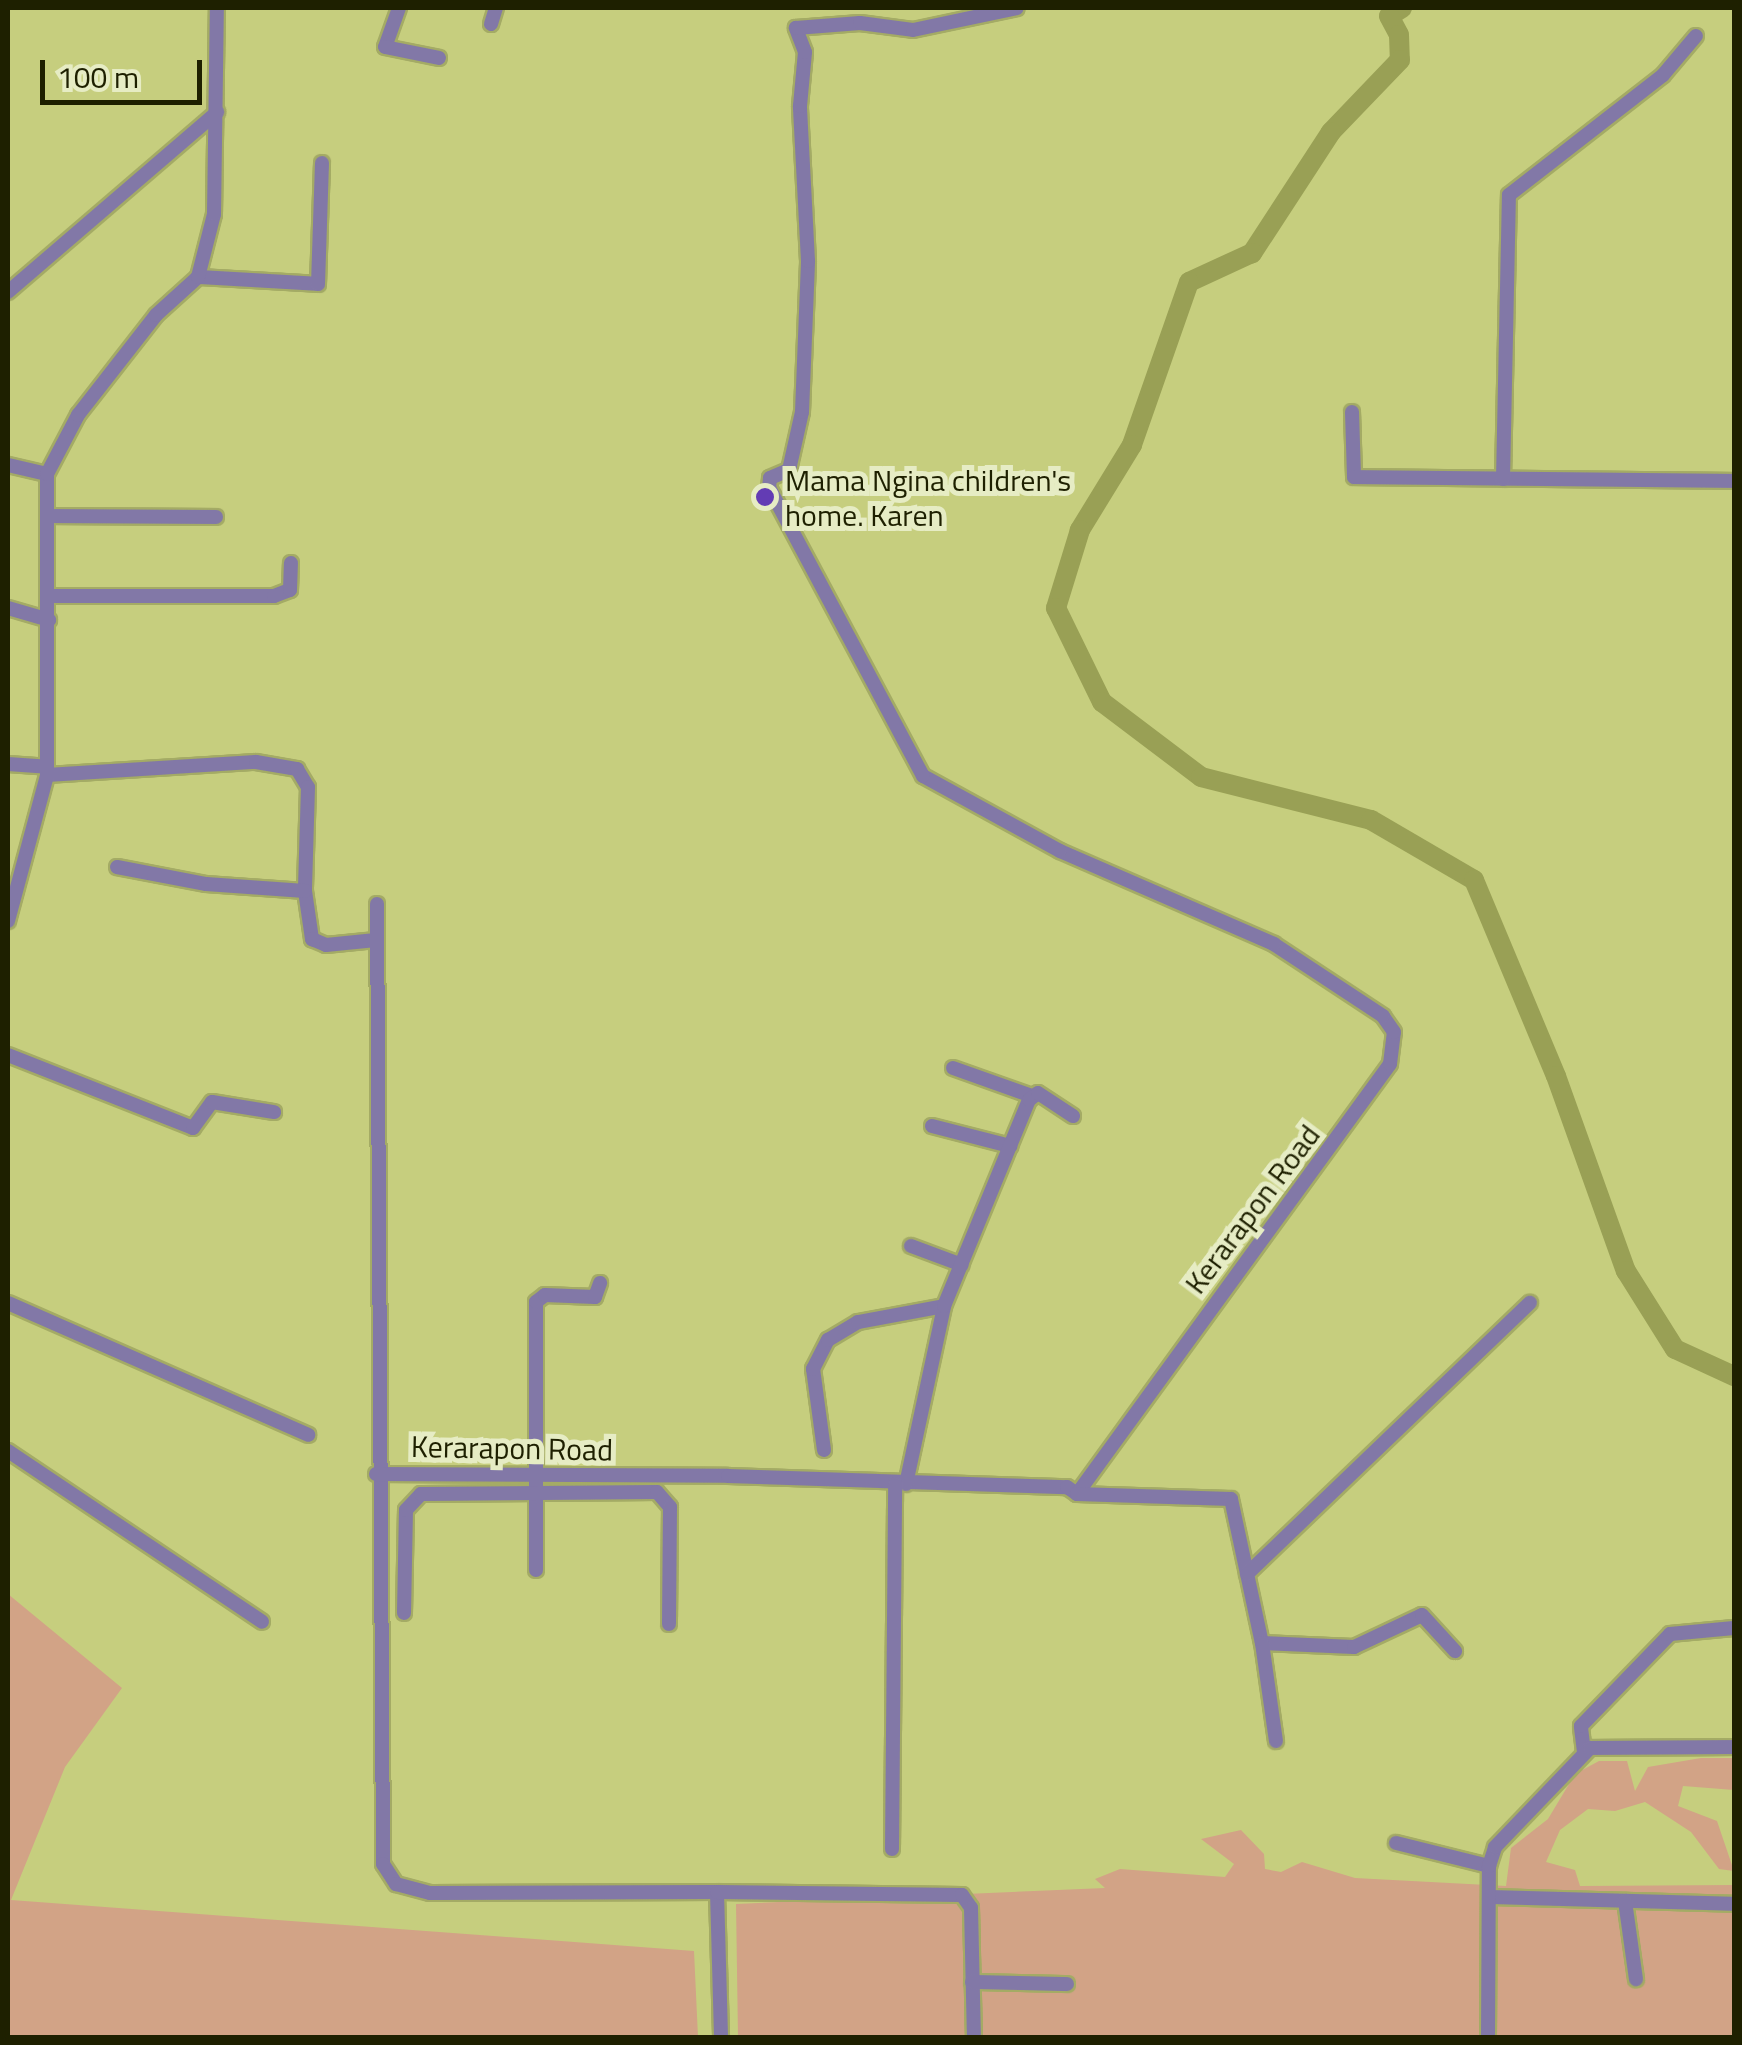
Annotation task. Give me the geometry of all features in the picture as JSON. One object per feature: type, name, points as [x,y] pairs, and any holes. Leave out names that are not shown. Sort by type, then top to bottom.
[{"type":"street","points":[[8,921],[47,771],[47,474],[78,415],[156,315],[198,277],[214,214],[217,8]]},
{"type":"street","points":[[398,8],[385,46],[440,58]]},
{"type":"street","points":[[490,24],[496,8]]},
{"type":"street","name":"Kerarapon Road","points":[[717,1892],[430,1893],[391,1880],[383,1864],[376,1474],[1067,1487],[1077,1494],[1346,1132],[1390,1064],[1389,1023],[1274,944],[1060,851],[924,776],[767,483],[790,468],[802,412],[808,261],[800,106],[805,52],[796,28],[860,23],[913,30],[1017,8]]},
{"type":"street","points":[[1503,478],[1508,194],[1663,75],[1696,36]]},
{"type":"street","points":[[8,292],[217,112]]},
{"type":"street","points":[[198,277],[318,284],[322,163]]},
{"type":"street","points":[[1352,412],[1354,477],[1734,481]]},
{"type":"street","points":[[8,464],[47,474]]},
{"type":"street","points":[[47,516],[216,518]]},
{"type":"street","points":[[49,596],[274,596],[290,590],[291,563]]},
{"type":"street","points":[[8,608],[49,620]]},
{"type":"street","points":[[8,764],[47,771],[166,772],[256,762],[297,769],[308,787],[305,890],[316,942],[376,940]]},
{"type":"street","points":[[117,866],[206,884],[305,890]]},
{"type":"street","points":[[376,1474],[377,904]]},
{"type":"street","points":[[8,1055],[193,1128],[212,1102],[274,1112]]},
{"type":"street","points":[[953,1068],[1032,1096]]},
{"type":"street","points":[[892,1849],[901,1484],[944,1306],[1032,1096],[1038,1093],[1072,1116]]},
{"type":"street","points":[[932,1126],[1010,1146]]},
{"type":"street","points":[[911,1246],[962,1265]]},
{"type":"street","points":[[536,1570],[536,1302],[546,1295],[595,1297],[600,1283]]},
{"type":"street","points":[[8,1302],[308,1435]]},
{"type":"street","points":[[1247,1574],[1530,1303]]},
{"type":"street","points":[[824,1450],[814,1369],[828,1340],[858,1322],[944,1306]]},
{"type":"street","points":[[8,1452],[262,1622]]},
{"type":"street","points":[[404,1613],[405,1518],[414,1498],[435,1491],[664,1495],[670,1507],[669,1624]]},
{"type":"street","points":[[1077,1494],[1231,1499],[1262,1643],[1276,1741]]},
{"type":"street","points":[[1262,1643],[1354,1646],[1422,1615],[1455,1650]]},
{"type":"street","points":[[1584,1752],[1581,1726],[1670,1634],[1734,1628]]},
{"type":"street","points":[[1488,2038],[1489,1866],[1495,1847],[1584,1752],[1734,1747]]},
{"type":"street","points":[[1396,1843],[1489,1866]]},
{"type":"street","points":[[720,2038],[717,1892],[958,1893],[970,1908],[974,2038]]},
{"type":"street","points":[[1489,1896],[1734,1904]]},
{"type":"street","points":[[1625,1901],[1636,1980]]},
{"type":"street","points":[[972,1982],[1067,1984]]},
{"type":"shaded area","points":[[8,1594],[122,1688],[65,1767],[11,1900],[694,1951],[698,2037],[8,2037]]},
{"type":"shaded area","points":[[1701,1758],[1734,1758],[1734,1790],[1683,1786],[1678,1806],[1717,1821],[1734,1871],[1719,1869],[1691,1832],[1645,1802],[1615,1811],[1588,1809],[1560,1830],[1546,1862],[1575,1870],[1580,1886],[1734,1885],[1734,2037],[738,2037],[736,1904],[1105,1888],[1095,1879],[1120,1869],[1225,1877],[1234,1864],[1201,1839],[1241,1830],[1264,1854],[1265,1869],[1281,1872],[1302,1862],[1355,1878],[1506,1886],[1511,1848],[1548,1819],[1575,1774],[1599,1761],[1627,1761],[1635,1791],[1648,1767]]},
{"type":"waterway","points":[[1402,8],[1389,16],[1399,35],[1400,60],[1331,132],[1252,253],[1189,282],[1132,445],[1080,530],[1056,608],[1102,702],[1201,777],[1371,820],[1474,880],[1556,1076],[1626,1271],[1675,1349],[1734,1376]]},
{"type":"place","name":"Mama Ngina children's home. Karen","points":[[765,497]]}]
